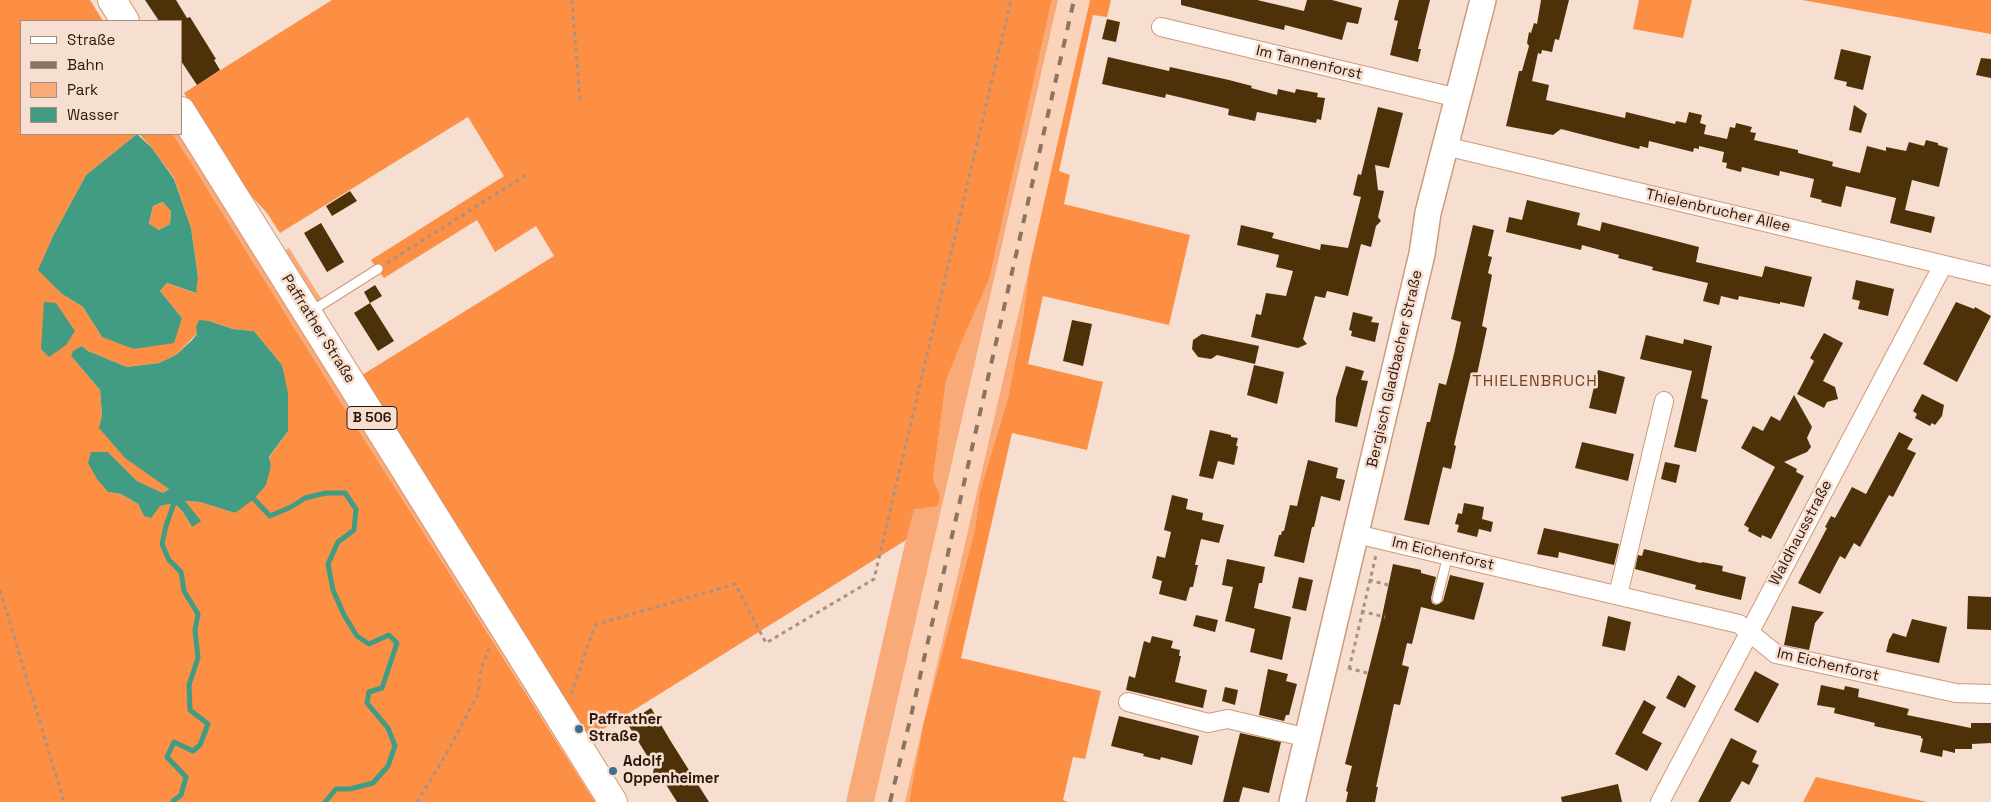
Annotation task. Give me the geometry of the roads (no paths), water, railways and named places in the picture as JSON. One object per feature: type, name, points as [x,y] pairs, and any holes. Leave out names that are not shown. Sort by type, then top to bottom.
[{"type":"main road","points":[[112,0],[124,20]]},
{"type":"main road","name":"Bergisch Gladbacher Straße","points":[[1292,802],[1308,738],[1368,536],[1422,254],[1428,213],[1484,0]]},
{"type":"main road","name":"Paffrather Straße","points":[[182,113],[613,802]]},
{"type":"street","name":"Im Tannenforst","points":[[1161,27],[1458,98]]},
{"type":"street","name":"Thielenbrucher Allee","points":[[1445,146],[1991,276]]},
{"type":"street","name":"Waldhausstraße","points":[[1660,802],[1943,265]]},
{"type":"street","points":[[1618,595],[1664,401]]},
{"type":"street","name":"Im Eichenforst","points":[[1368,536],[1739,624],[1776,654],[1956,693],[1991,694]]},
{"type":"street","points":[[1128,702],[1208,723],[1228,719],[1308,738]]},
{"type":"lane","points":[[308,314],[378,269]]},
{"type":"lane","points":[[1437,599],[1448,555]]},
{"type":"water","points":[[138,135],[152,148],[174,179],[191,228],[198,277],[196,293],[167,283],[160,291],[182,318],[174,343],[134,349],[102,337],[83,307],[62,294],[38,270],[53,236],[86,175]],"holes":[[[163,202],[171,211],[170,224],[159,230],[149,224],[153,206]]]},
{"type":"water","points":[[44,302],[56,303],[75,331],[66,345],[49,357],[41,349]]},
{"type":"water","points":[[199,320],[209,321],[233,329],[254,331],[282,365],[288,393],[288,431],[269,457],[271,466],[266,485],[254,499],[235,513],[200,502],[185,501],[201,521],[192,527],[183,512],[174,503],[160,506],[151,518],[144,516],[138,504],[121,494],[108,492],[97,479],[88,463],[91,452],[108,452],[137,481],[163,493],[169,489],[125,458],[99,428],[102,416],[100,390],[71,356],[73,351],[82,346],[88,351],[127,367],[159,363],[176,355],[192,340],[197,334],[196,327]]},
{"type":"waterway","points":[[254,499],[270,516],[291,507],[305,498],[326,493],[345,493],[356,509],[354,530],[338,542],[328,564],[333,590],[344,615],[357,636],[369,644],[389,635],[397,643],[382,688],[369,692],[367,703],[388,728],[395,746],[388,766],[373,783],[350,789],[336,789],[325,802]]},
{"type":"waterway","points":[[174,503],[162,544],[169,560],[181,572],[184,591],[198,614],[195,630],[198,658],[189,685],[190,710],[208,724],[200,745],[193,751],[174,742],[167,757],[186,777],[181,795],[174,802]]},
{"type":"railway","points":[[890,802],[1074,0]]},
{"type":"place","name":"Paffrather Straße","points":[[579,729]]},
{"type":"place","name":"Adolf Oppenheimer","points":[[613,771]]},
{"type":"district","name":"THIELENBRUCH","points":[[1535,382]]}]
